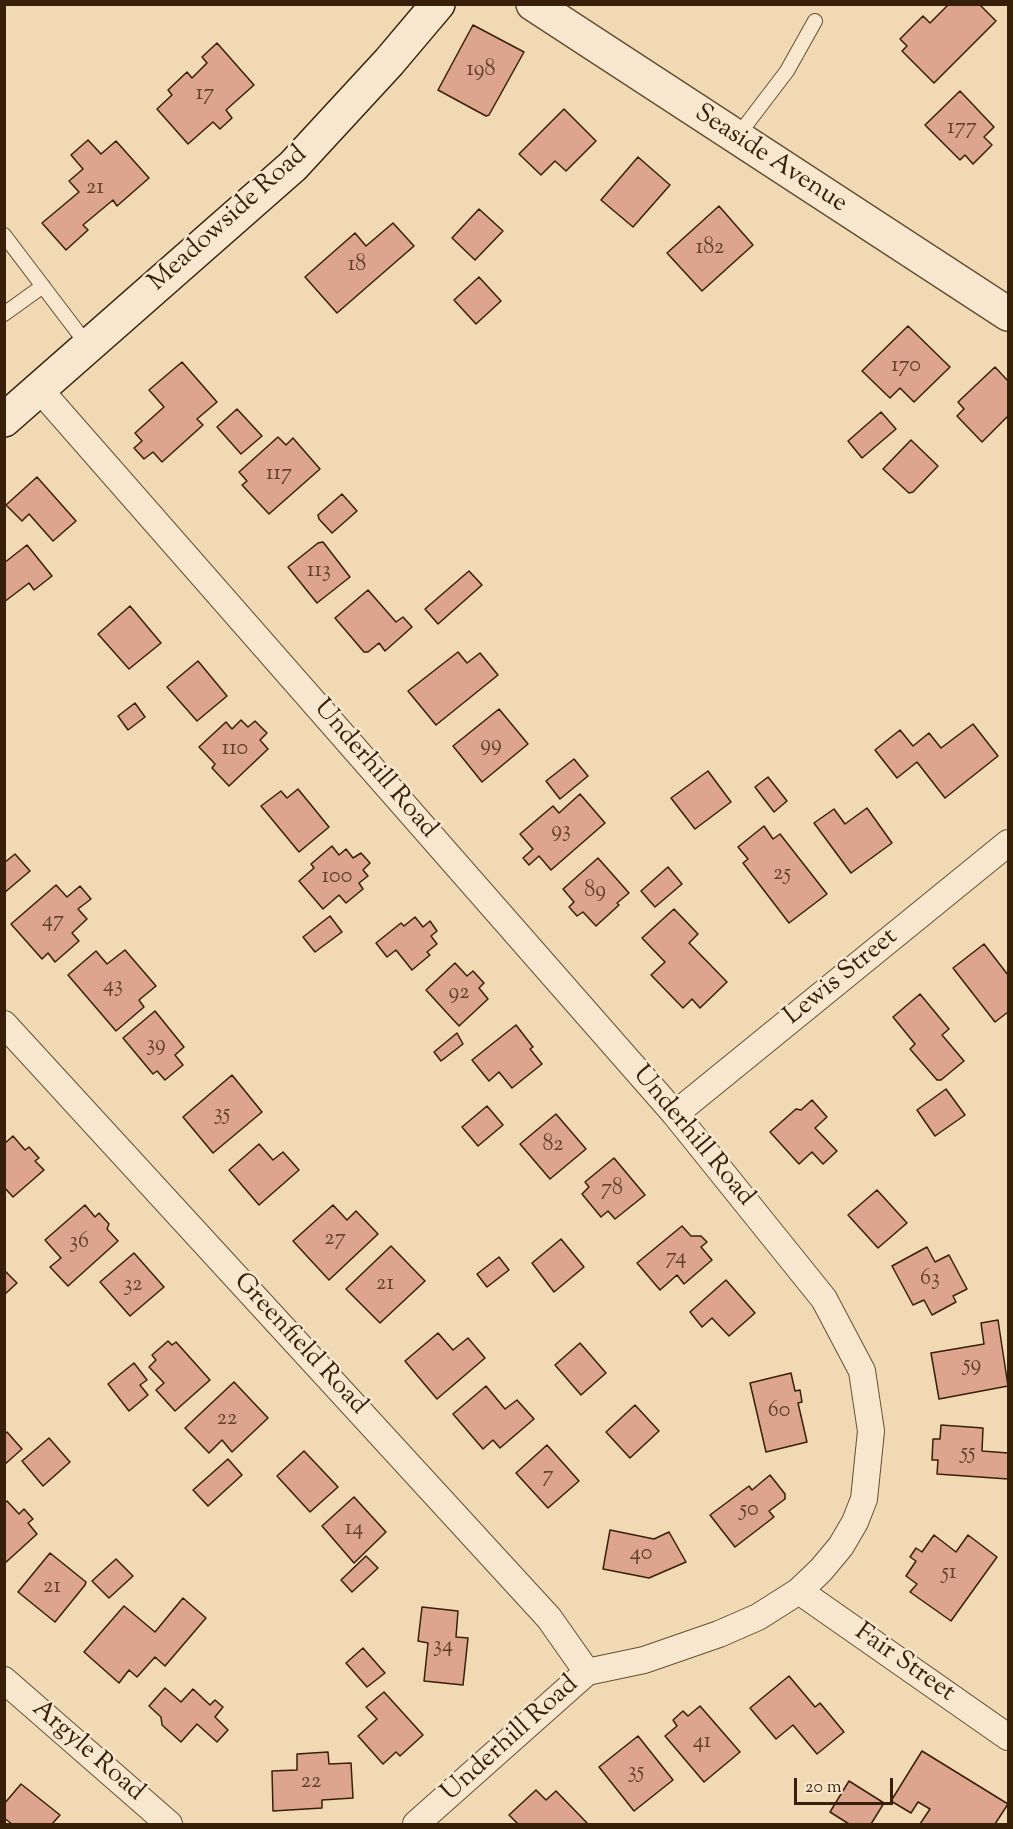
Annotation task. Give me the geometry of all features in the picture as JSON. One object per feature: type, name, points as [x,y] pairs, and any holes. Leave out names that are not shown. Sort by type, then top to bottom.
[{"type":"main road","name":"Meadowside Road","points":[[4,420],[293,166],[389,62],[438,4]]},
{"type":"main road","name":"Seaside Avenue","points":[[533,4],[1008,314]]},
{"type":"street","name":"Underhill Road","points":[[40,390],[675,1114],[824,1299],[861,1371],[871,1431],[864,1499],[842,1546],[821,1570],[799,1591],[758,1617],[719,1634],[644,1660],[587,1672],[416,1824]]},
{"type":"street","name":"Lewis Street","points":[[675,1114],[1008,843]]},
{"type":"street","name":"Greenfield Road","points":[[4,1024],[549,1618],[587,1672]]},
{"type":"street","name":"Fair Street","points":[[799,1591],[1008,1737]]},
{"type":"street","name":"Argyle Road","points":[[4,1680],[169,1824]]},
{"type":"lane","points":[[736,138],[787,71],[815,21]]},
{"type":"lane","points":[[4,235],[89,346]]},
{"type":"lane","points":[[4,314],[43,286]]},
{"type":"building","points":[[949,4],[979,4],[996,21],[934,83],[902,51],[907,46],[900,39],[923,16],[930,23]]},
{"type":"building","points":[[473,25],[524,52],[489,115],[486,116],[438,90]]},
{"type":"building","points":[[217,43],[254,85],[226,110],[232,118],[220,129],[213,122],[188,144],[157,109],[172,95],[168,90],[187,72],[192,78],[207,63],[202,57]]},
{"type":"building","points":[[960,91],[994,127],[984,137],[992,145],[973,164],[965,155],[960,160],[925,125]]},
{"type":"building","points":[[564,109],[596,141],[566,171],[555,161],[541,175],[519,154]]},
{"type":"building","points":[[88,140],[101,154],[116,141],[149,178],[117,206],[113,200],[83,225],[88,230],[66,250],[42,223],[79,192],[69,181],[83,169],[71,155]]},
{"type":"building","points":[[638,157],[670,185],[633,227],[601,200]]},
{"type":"building","points":[[719,206],[753,245],[702,291],[667,253]]},
{"type":"building","points":[[479,209],[503,231],[475,260],[452,238]]},
{"type":"building","points":[[393,223],[414,246],[337,313],[305,277],[355,233],[366,246]]},
{"type":"building","points":[[479,277],[501,301],[476,324],[454,300]]},
{"type":"building","points":[[908,326],[950,367],[914,402],[900,388],[890,398],[862,371]]},
{"type":"building","points":[[182,362],[217,402],[197,419],[203,425],[162,462],[153,452],[144,459],[134,448],[142,441],[135,433],[164,407],[149,390]]},
{"type":"building","points":[[995,367],[1008,381],[1008,416],[982,442],[957,416],[964,409],[958,402]]},
{"type":"building","points":[[237,409],[262,436],[241,454],[217,427]]},
{"type":"building","points":[[881,412],[896,429],[862,458],[848,441]]},
{"type":"building","points":[[278,437],[286,445],[293,438],[320,469],[269,514],[242,485],[247,481],[239,472]]},
{"type":"building","points":[[911,440],[938,466],[913,492],[909,493],[883,469]]},
{"type":"building","points":[[37,477],[76,521],[53,541],[29,514],[22,521],[6,505]]},
{"type":"building","points":[[342,494],[357,511],[332,533],[318,515]]},
{"type":"building","points":[[323,542],[350,577],[317,603],[288,567],[318,543]]},
{"type":"building","points":[[27,545],[52,576],[34,590],[29,583],[4,602],[4,563]]},
{"type":"building","points":[[469,571],[482,585],[438,624],[425,609]]},
{"type":"building","points":[[368,590],[396,622],[403,617],[412,627],[385,651],[379,643],[368,652],[364,652],[335,618]]},
{"type":"building","points":[[130,606],[161,643],[129,669],[98,634]]},
{"type":"building","points":[[458,652],[467,663],[480,653],[498,675],[436,725],[408,691]]},
{"type":"building","points":[[198,661],[227,696],[197,721],[167,687]]},
{"type":"building","points":[[135,703],[145,717],[128,730],[118,716]]},
{"type":"building","points":[[499,709],[528,744],[482,782],[453,746]]},
{"type":"building","points":[[241,720],[248,727],[255,721],[267,733],[260,740],[268,749],[229,786],[212,768],[215,764],[199,747],[226,722],[232,729]]},
{"type":"building","points":[[973,724],[998,756],[945,798],[917,762],[897,778],[875,750],[900,730],[913,746],[929,733],[941,748]]},
{"type":"building","points":[[574,759],[588,776],[560,799],[546,781]]},
{"type":"building","points":[[708,771],[731,802],[695,829],[671,798]]},
{"type":"building","points":[[768,777],[787,801],[774,812],[755,787]]},
{"type":"building","points":[[298,789],[329,827],[299,852],[261,806],[281,791],[287,798]]},
{"type":"building","points":[[580,794],[605,823],[551,870],[539,856],[529,865],[523,858],[533,849],[520,834],[553,806],[559,813]]},
{"type":"building","points":[[867,808],[892,843],[851,873],[814,823],[834,809],[845,824]]},
{"type":"building","points":[[764,826],[773,839],[780,834],[827,894],[789,923],[743,863],[748,859],[738,847]]},
{"type":"building","points":[[332,846],[339,855],[346,849],[353,858],[361,853],[370,863],[363,870],[368,876],[359,883],[363,889],[346,903],[339,895],[323,909],[299,881],[314,868],[311,864]]},
{"type":"building","points":[[15,854],[30,871],[4,893],[4,863]]},
{"type":"building","points":[[598,858],[629,893],[596,926],[583,912],[577,916],[569,907],[574,902],[563,889]]},
{"type":"building","points":[[668,867],[682,884],[655,907],[641,891]]},
{"type":"building","points":[[56,885],[67,897],[80,886],[91,899],[78,909],[87,919],[72,933],[79,941],[55,962],[48,953],[42,959],[11,924]]},
{"type":"building","points":[[674,909],[698,934],[689,943],[727,982],[700,1008],[692,999],[683,1008],[651,975],[665,962],[642,938]]},
{"type":"building","points":[[330,916],[342,932],[315,952],[303,937]]},
{"type":"building","points":[[415,917],[423,927],[430,921],[437,931],[431,936],[437,944],[427,952],[430,955],[412,970],[396,950],[387,957],[376,943],[401,923],[404,926]]},
{"type":"building","points":[[984,944],[1008,975],[1008,1012],[995,1022],[953,968]]},
{"type":"building","points":[[125,950],[156,986],[139,1000],[144,1007],[116,1031],[68,975],[96,951],[107,964]]},
{"type":"building","points":[[455,963],[467,976],[473,971],[484,983],[479,988],[488,999],[459,1026],[426,990]]},
{"type":"building","points":[[920,994],[949,1029],[942,1035],[964,1061],[941,1080],[937,1080],[910,1049],[915,1044],[893,1017]]},
{"type":"building","points":[[155,1011],[184,1047],[175,1055],[183,1065],[165,1080],[157,1071],[153,1074],[123,1038]]},
{"type":"building","points":[[516,1025],[533,1047],[530,1049],[542,1064],[512,1088],[499,1072],[489,1081],[472,1060]]},
{"type":"building","points":[[457,1033],[463,1044],[441,1061],[434,1052]]},
{"type":"building","points":[[232,1075],[262,1112],[213,1153],[183,1117]]},
{"type":"building","points":[[946,1089],[965,1115],[935,1136],[917,1110]]},
{"type":"building","points":[[812,1100],[827,1117],[815,1128],[837,1151],[823,1164],[812,1152],[799,1164],[770,1132],[796,1109],[801,1110]]},
{"type":"building","points":[[487,1106],[503,1125],[478,1146],[462,1127]]},
{"type":"building","points":[[556,1114],[586,1149],[550,1179],[520,1144]]},
{"type":"building","points":[[13,1136],[25,1150],[29,1147],[39,1158],[35,1161],[44,1170],[13,1197],[4,1187],[4,1144]]},
{"type":"building","points":[[259,1144],[273,1160],[283,1152],[299,1170],[259,1205],[229,1170]]},
{"type":"building","points":[[614,1158],[645,1195],[615,1219],[608,1211],[601,1217],[582,1194],[589,1187],[585,1182]]},
{"type":"building","points":[[877,1190],[907,1223],[878,1248],[848,1215]]},
{"type":"building","points":[[85,1205],[95,1217],[99,1213],[109,1224],[107,1229],[118,1241],[68,1286],[50,1267],[61,1258],[45,1240]]},
{"type":"building","points":[[333,1205],[347,1220],[356,1211],[378,1234],[329,1280],[293,1241]]},
{"type":"building","points":[[682,1226],[691,1236],[701,1236],[707,1242],[701,1247],[712,1260],[684,1284],[677,1275],[660,1290],[637,1263]]},
{"type":"building","points":[[561,1239],[584,1267],[554,1292],[532,1263]]},
{"type":"building","points":[[391,1246],[425,1281],[380,1323],[346,1289]]},
{"type":"building","points":[[927,1247],[935,1262],[949,1255],[967,1289],[953,1296],[956,1302],[932,1315],[924,1300],[913,1305],[892,1266]]},
{"type":"building","points":[[134,1253],[164,1287],[130,1316],[100,1282]]},
{"type":"building","points":[[499,1257],[509,1270],[487,1287],[477,1274]]},
{"type":"building","points":[[4,1270],[17,1283],[4,1295]]},
{"type":"building","points":[[726,1280],[755,1313],[729,1336],[712,1318],[702,1327],[690,1312]]},
{"type":"building","points":[[998,1320],[1008,1386],[939,1399],[931,1353],[984,1344],[981,1323]]},
{"type":"building","points":[[438,1333],[453,1350],[468,1338],[485,1358],[437,1399],[405,1361]]},
{"type":"building","points":[[168,1341],[172,1345],[176,1342],[210,1380],[175,1411],[156,1390],[164,1383],[149,1367],[156,1360],[152,1355]]},
{"type":"building","points":[[580,1343],[606,1373],[581,1395],[555,1365]]},
{"type":"building","points":[[134,1363],[147,1380],[140,1385],[148,1395],[129,1411],[108,1384]]},
{"type":"building","points":[[791,1373],[795,1391],[800,1390],[802,1402],[798,1403],[807,1442],[766,1452],[750,1383]]},
{"type":"building","points":[[234,1382],[268,1418],[232,1452],[222,1440],[209,1453],[185,1428]]},
{"type":"building","points":[[486,1386],[505,1409],[517,1400],[534,1419],[500,1448],[493,1440],[483,1449],[453,1414]]},
{"type":"building","points":[[635,1405],[659,1431],[630,1458],[606,1432]]},
{"type":"building","points":[[941,1425],[983,1428],[982,1451],[1008,1453],[1008,1479],[937,1474],[938,1460],[932,1460],[933,1439],[940,1439]]},
{"type":"building","points":[[7,1432],[22,1449],[4,1465],[4,1434]]},
{"type":"building","points":[[49,1438],[70,1462],[43,1486],[22,1461]]},
{"type":"building","points":[[547,1445],[579,1481],[548,1508],[516,1473]]},
{"type":"building","points":[[304,1451],[338,1487],[310,1512],[277,1476]]},
{"type":"building","points":[[228,1459],[242,1475],[208,1506],[193,1490]]},
{"type":"building","points":[[770,1475],[785,1494],[785,1499],[769,1511],[774,1517],[735,1547],[710,1515],[749,1486],[752,1490]]},
{"type":"building","points":[[354,1497],[386,1532],[354,1563],[322,1526]]},
{"type":"building","points":[[7,1501],[19,1514],[24,1509],[33,1519],[28,1523],[37,1534],[4,1564],[4,1503]]},
{"type":"building","points":[[610,1530],[654,1539],[669,1532],[686,1562],[649,1578],[603,1569]]},
{"type":"building","points":[[934,1535],[956,1552],[968,1535],[997,1557],[951,1621],[910,1592],[917,1584],[906,1576],[916,1561],[910,1557],[916,1548],[922,1552]]},
{"type":"building","points":[[50,1553],[86,1582],[55,1622],[18,1592]]},
{"type":"building","points":[[366,1556],[378,1568],[352,1592],[341,1580]]},
{"type":"building","points":[[116,1559],[133,1576],[109,1598],[92,1581]]},
{"type":"building","points":[[183,1598],[206,1618],[165,1666],[155,1657],[137,1677],[129,1670],[119,1683],[84,1652],[124,1606],[155,1632]]},
{"type":"building","points":[[422,1607],[458,1611],[456,1637],[468,1638],[463,1685],[424,1681],[428,1643],[418,1641]]},
{"type":"building","points":[[363,1648],[385,1673],[367,1687],[346,1663]]},
{"type":"building","points":[[789,1676],[815,1707],[820,1703],[844,1732],[817,1754],[793,1725],[776,1739],[750,1708]]},
{"type":"building","points":[[165,1688],[181,1702],[193,1689],[210,1705],[215,1700],[223,1707],[215,1717],[228,1730],[217,1742],[197,1724],[181,1742],[162,1725],[161,1717],[149,1706]]},
{"type":"building","points":[[384,1692],[423,1735],[400,1756],[396,1752],[383,1764],[358,1736],[377,1719],[366,1707]]},
{"type":"building","points":[[700,1706],[740,1752],[704,1782],[665,1736],[677,1726],[673,1720],[683,1711],[688,1716]]},
{"type":"building","points":[[638,1736],[673,1780],[634,1811],[599,1767]]},
{"type":"building","points":[[922,1751],[1008,1804],[995,1824],[920,1824],[930,1809],[918,1802],[911,1813],[891,1801]]},
{"type":"building","points":[[328,1752],[329,1764],[351,1763],[353,1798],[322,1800],[322,1808],[273,1811],[272,1771],[297,1770],[297,1754]]},
{"type":"building","points":[[849,1781],[884,1803],[871,1824],[849,1824],[830,1812]]},
{"type":"building","points":[[21,1784],[60,1815],[52,1824],[12,1824],[4,1818],[4,1804]]},
{"type":"building","points":[[536,1790],[546,1800],[556,1791],[588,1824],[518,1824],[509,1815]]}]
